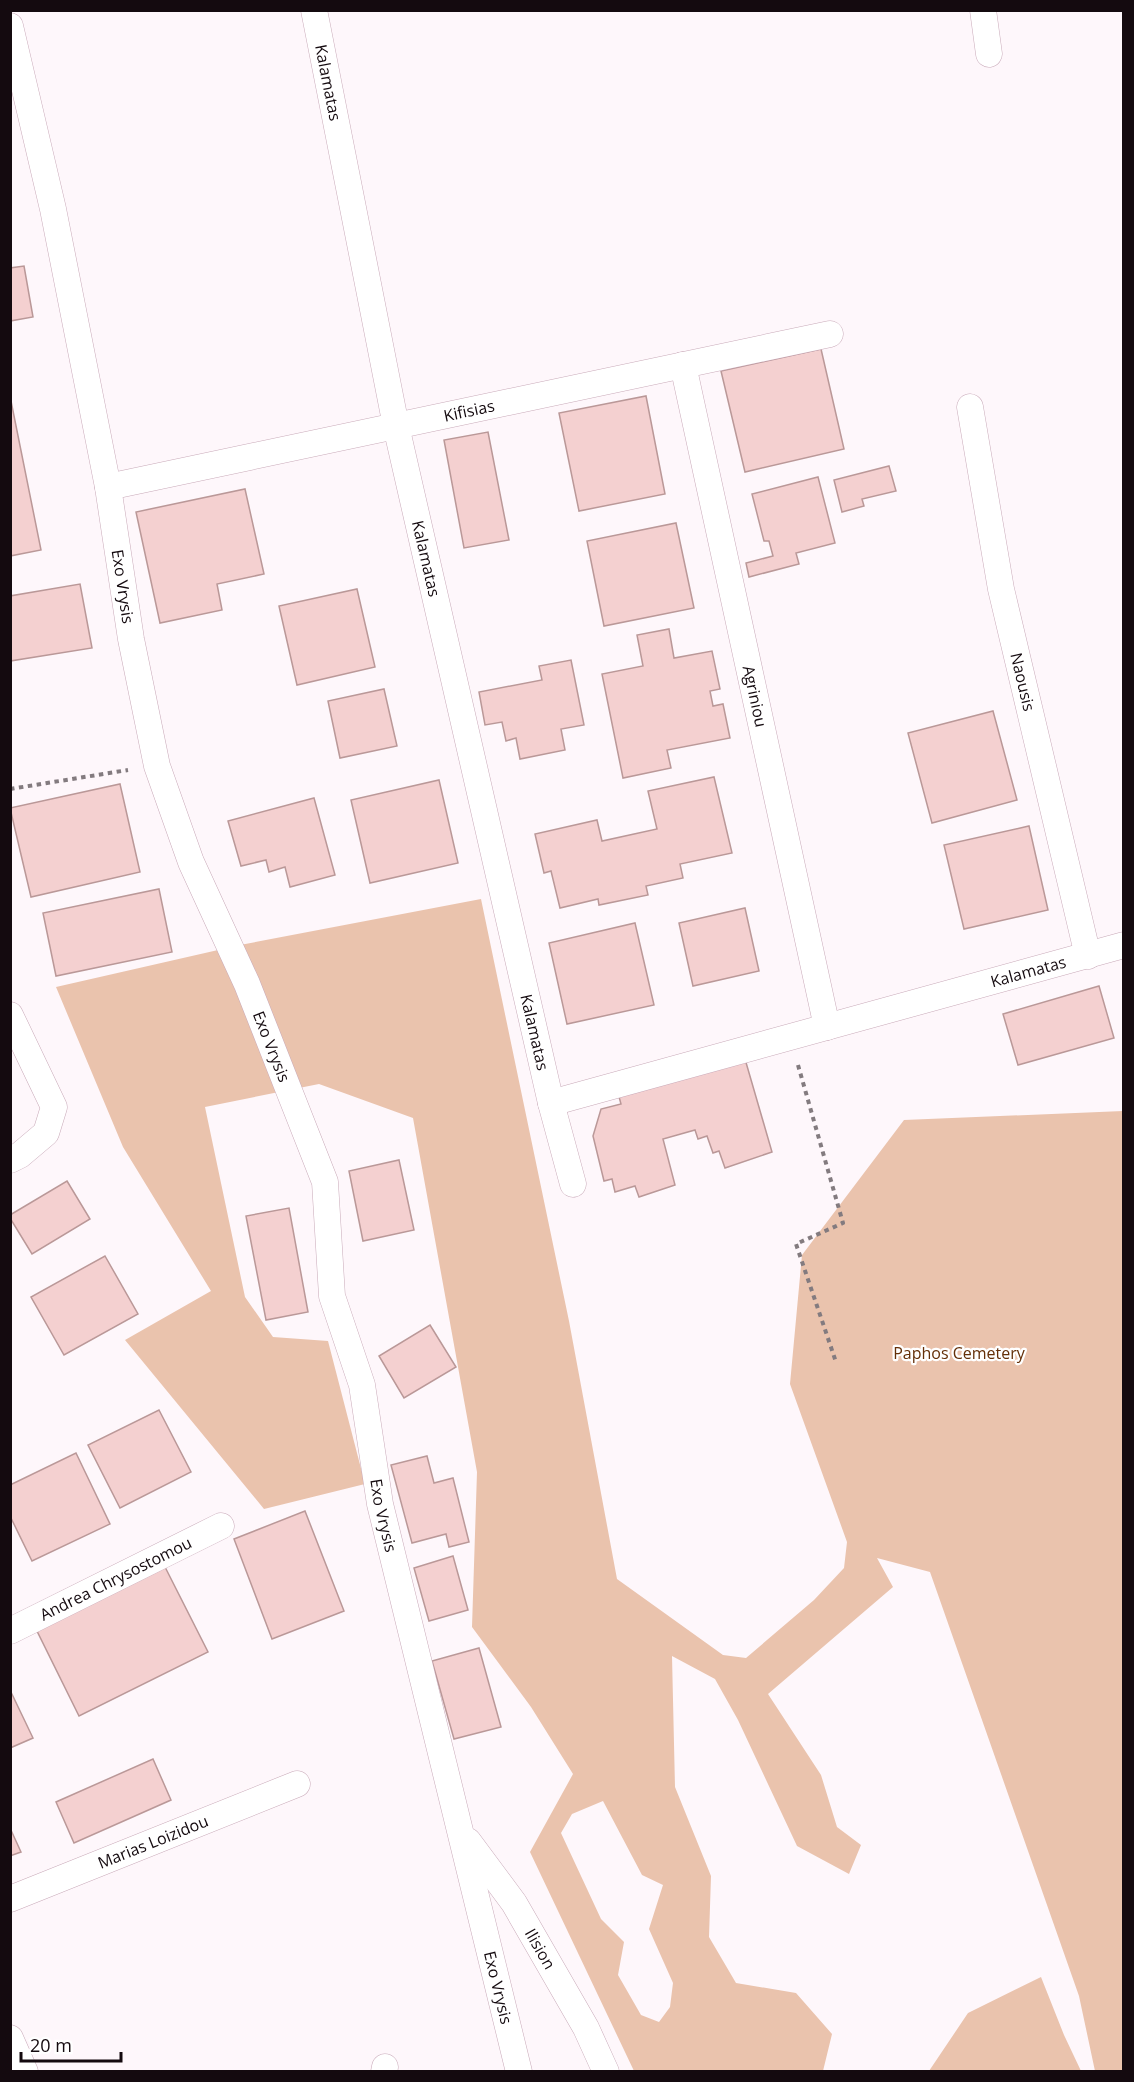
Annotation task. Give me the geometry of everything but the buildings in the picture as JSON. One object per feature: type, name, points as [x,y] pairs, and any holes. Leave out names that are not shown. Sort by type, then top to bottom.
[{"type":"street","name":"Kalamatas","points":[[314,10],[396,426],[551,1102],[573,1184]]},
{"type":"street","points":[[983,10],[989,54]]},
{"type":"street","name":"Exo Vrysis","points":[[10,26],[53,209],[108,487],[131,639],[157,766],[191,862],[247,984],[325,1182],[332,1296],[362,1385],[380,1504],[519,2072]]},
{"type":"street","name":"Kifisias","points":[[108,487],[830,334]]},
{"type":"street","name":"Agriniou","points":[[683,365],[827,1027]]},
{"type":"street","name":"Naousis","points":[[970,406],[1002,588],[1088,956]]},
{"type":"street","name":"Kalamatas","points":[[551,1102],[1124,945]]},
{"type":"street","points":[[10,1015],[54,1107],[46,1133],[20,1155],[10,1160]]},
{"type":"street","name":"Andrea Chrysostomou","points":[[10,1631],[222,1526]]},
{"type":"street","name":"Marias Loizidou","points":[[10,1899],[297,1784]]},
{"type":"street","name":"Ilision","points":[[462,1834],[514,1903],[586,2028],[606,2072]]},
{"type":"street","points":[[10,2038],[25,2072]]},
{"type":"path","points":[[10,789],[157,766]]},
{"type":"path","points":[[790,1037],[843,1223],[796,1244],[836,1362]]},
{"type":"green space","name":"Paphos Cemetery","points":[[481,899],[569,1321],[617,1579],[723,1655],[746,1658],[814,1600],[844,1568],[847,1542],[790,1384],[802,1255],[904,1120],[1123,1111],[1123,2071],[1095,2071],[1079,1996],[930,1572],[877,1558],[893,1587],[768,1694],[821,1775],[837,1827],[861,1845],[849,1874],[797,1846],[738,1720],[715,1679],[672,1656],[675,1787],[711,1876],[709,1937],[736,1983],[796,1993],[832,2034],[823,2071],[634,2071],[530,1852],[573,1774],[531,1707],[472,1627],[477,1472],[413,1118],[319,1084],[205,1107],[245,1297],[273,1337],[328,1341],[365,1484],[264,1509],[125,1340],[211,1291],[123,1147],[56,987],[240,945]],"holes":[[[603,1801],[642,1875],[663,1885],[649,1929],[673,1983],[670,2007],[659,2022],[641,2015],[618,1975],[624,1942],[601,1919],[561,1833],[572,1814]]]},
{"type":"green space","points":[[1041,1977],[1081,2071],[929,2071],[968,2013]]}]
